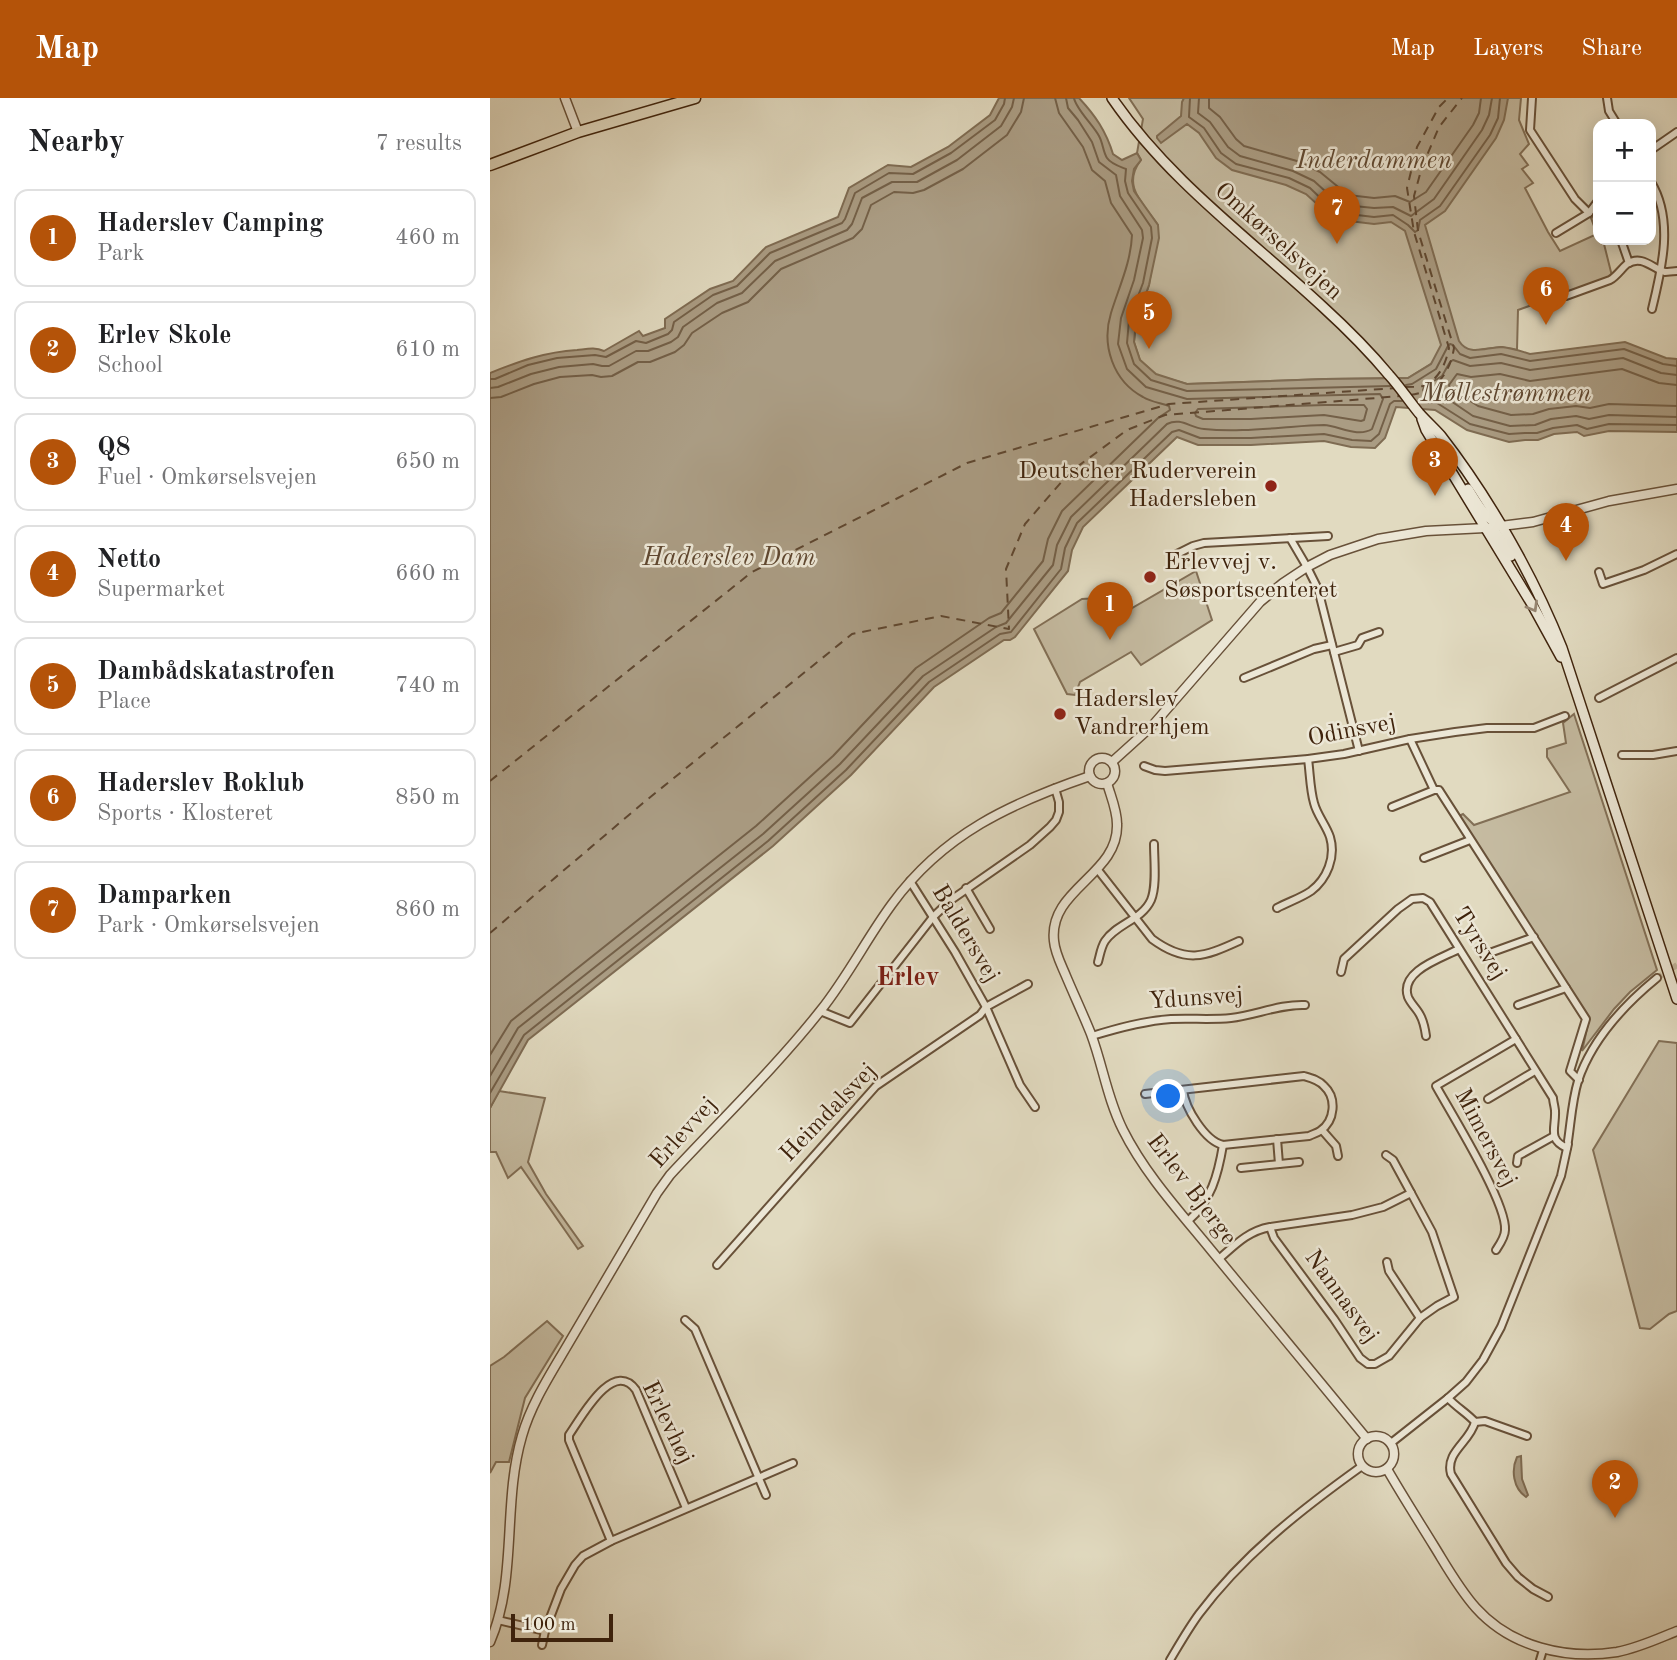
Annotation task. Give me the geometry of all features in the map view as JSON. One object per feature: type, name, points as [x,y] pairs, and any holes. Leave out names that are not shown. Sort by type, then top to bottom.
[{"type":"main road","points":[[490,165],[578,132],[695,98]]},
{"type":"main road","name":"Omkørselsvejen","points":[[1112,99],[1143,139],[1178,177],[1322,307],[1390,376],[1440,435],[1502,526],[1550,618],[1677,999]]},
{"type":"main road","name":"Omkørselsvejen","points":[[1420,414],[1426,430],[1533,607],[1570,675]]},
{"type":"main road","points":[[1448,467],[1457,472],[1490,520],[1502,526]]},
{"type":"main road","points":[[1485,528],[1496,533],[1525,579],[1533,585]]},
{"type":"street","points":[[565,98],[578,132]]},
{"type":"street","points":[[1532,98],[1530,130],[1575,199],[1589,213]]},
{"type":"street","points":[[1607,98],[1609,111],[1614,119]]},
{"type":"street","points":[[1656,147],[1677,132]]},
{"type":"street","points":[[1652,309],[1662,270],[1663,244],[1664,212],[1656,190]]},
{"type":"street","points":[[1556,233],[1589,213],[1593,208]]},
{"type":"street","points":[[1622,245],[1629,263]]},
{"type":"street","points":[[1566,296],[1610,280],[1629,263],[1636,261],[1646,262],[1662,270],[1677,271]]},
{"type":"street","points":[[1112,762],[1153,725],[1260,602],[1283,583],[1329,555],[1378,539],[1426,531],[1533,522],[1609,501],[1677,489]]},
{"type":"street","points":[[1173,556],[1204,543],[1328,536]]},
{"type":"street","points":[[1290,538],[1318,589],[1359,751]]},
{"type":"street","points":[[1599,572],[1603,583],[1644,570],[1677,554]]},
{"type":"street","points":[[1244,678],[1314,649],[1358,645],[1362,638],[1379,632]]},
{"type":"street","points":[[1600,698],[1677,658]]},
{"type":"street","name":"Odinsvej","points":[[1144,766],[1165,771],[1308,759],[1410,739],[1487,728],[1534,728],[1565,716]]},
{"type":"street","points":[[1410,739],[1434,790]]},
{"type":"street","points":[[1622,755],[1653,755],[1677,751]]},
{"type":"street","points":[[1105,758],[1112,762],[1115,766],[1114,778],[1099,784],[1092,779],[1089,768],[1093,761],[1105,758]]},
{"type":"street","points":[[1277,908],[1311,890],[1322,880],[1331,861],[1331,842],[1314,803],[1308,759]]},
{"type":"street","name":"Erlevvej","points":[[490,1642],[505,1590],[514,1472],[522,1436],[533,1405],[657,1193],[670,1175],[820,1012],[838,989],[892,904],[933,858],[970,830],[1014,804],[1090,776]]},
{"type":"street","name":"Erlev Bjerge","points":[[1107,783],[1115,809],[1115,841],[1098,870],[1069,896],[1058,913],[1053,930],[1056,952],[1092,1036],[1108,1095],[1124,1131],[1144,1165],[1367,1438]]},
{"type":"street","points":[[820,1012],[850,1023],[933,917],[966,888],[1030,845],[1050,827],[1059,812],[1055,788]]},
{"type":"street","points":[[1392,807],[1439,790],[1587,1019],[1570,1071],[1579,1080]]},
{"type":"street","points":[[1424,858],[1470,840]]},
{"type":"street","points":[[1098,962],[1105,940],[1135,918],[1150,902],[1153,893],[1154,844]]},
{"type":"street","points":[[1098,870],[1152,939],[1163,947],[1176,953],[1200,956],[1240,941]]},
{"type":"street","name":"Baldersvej","points":[[910,881],[986,1007],[1020,1085],[1035,1107]]},
{"type":"street","points":[[966,888],[990,929]]},
{"type":"street","name":"Tyrsvej","points":[[1341,972],[1344,959],[1398,909],[1412,899],[1423,898],[1430,902],[1516,1039]]},
{"type":"street","points":[[1484,956],[1534,937]]},
{"type":"street","points":[[1426,1036],[1422,1017],[1409,999],[1408,982],[1418,970],[1459,949]]},
{"type":"street","points":[[1391,1443],[1466,1382],[1483,1360],[1502,1327],[1561,1176],[1579,1080],[1590,1054],[1608,1027],[1639,993],[1657,978]]},
{"type":"street","name":"Baldersvej","points":[[986,1007],[1028,984]]},
{"type":"street","points":[[1518,1005],[1566,988]]},
{"type":"street","name":"Ydunsvej","points":[[1092,1036],[1143,1022],[1230,1018],[1305,1005]]},
{"type":"street","name":"Heimdalsvej","points":[[717,1265],[876,1086],[980,1015],[986,1007]]},
{"type":"street","points":[[1516,1039],[1553,1098],[1554,1136],[1560,1145],[1568,1144]]},
{"type":"street","name":"Mimersvej","points":[[1496,1250],[1506,1233],[1505,1221],[1491,1185],[1436,1086],[1516,1039]]},
{"type":"street","name":"Mimersvej","points":[[1488,1099],[1535,1070]]},
{"type":"street","points":[[1145,1094],[1304,1076],[1324,1085],[1331,1095],[1333,1105],[1330,1119],[1322,1130],[1309,1136],[1223,1145],[1217,1144],[1195,1121],[1187,1107],[1183,1090]]},
{"type":"street","points":[[1322,1130],[1336,1146],[1338,1156]]},
{"type":"street","name":"Mimersvej","points":[[1517,1163],[1518,1156],[1554,1136]]},
{"type":"street","points":[[1277,1139],[1279,1164]]},
{"type":"street","points":[[1188,1221],[1199,1212],[1209,1196],[1217,1177],[1223,1145]]},
{"type":"street","name":"Nannasvej","points":[[1270,1227],[1274,1238],[1360,1358],[1367,1363],[1376,1364],[1389,1356],[1420,1318],[1454,1297],[1432,1233],[1393,1160],[1386,1154]]},
{"type":"street","points":[[1241,1168],[1299,1162]]},
{"type":"street","name":"Nannasvej","points":[[1219,1259],[1258,1229],[1352,1215],[1383,1207],[1411,1193]]},
{"type":"street","points":[[1387,1262],[1389,1271],[1420,1318]]},
{"type":"street","points":[[685,1320],[695,1329],[766,1495]]},
{"type":"street","name":"Erlevhøj","points":[[611,1541],[569,1435],[603,1388],[616,1380],[624,1380],[636,1390],[686,1508]]},
{"type":"street","points":[[1448,1398],[1475,1422]]},
{"type":"street","points":[[1475,1422],[1485,1421],[1527,1436]]},
{"type":"street","points":[[1475,1422],[1472,1431],[1451,1458],[1451,1474],[1506,1563],[1518,1577],[1548,1597]]},
{"type":"street","points":[[1382,1437],[1391,1443],[1393,1460],[1387,1469],[1376,1472],[1362,1466],[1358,1451],[1367,1438],[1382,1437]]},
{"type":"street","points":[[542,1645],[567,1575],[583,1556],[611,1541],[793,1463]]},
{"type":"street","points":[[1170,1660],[1199,1615],[1245,1561],[1283,1525],[1362,1466]]},
{"type":"street","points":[[1387,1469],[1461,1589],[1491,1623],[1508,1635],[1543,1650],[1594,1656],[1638,1647],[1677,1631]]},
{"type":"street","points":[[498,1620],[545,1631]]},
{"type":"street","points":[[1540,1660],[1543,1650]]},
{"type":"shaded area","points":[[1129,98],[1521,98],[1519,120],[1529,144],[1520,154],[1528,165],[1522,169],[1533,183],[1525,188],[1560,251],[1593,236],[1593,245],[1604,245],[1612,276],[1518,310],[1517,350],[1501,347],[1471,351],[1463,348],[1408,378],[1187,384],[1156,375],[1140,360],[1134,342],[1136,322],[1149,285],[1158,225],[1136,194],[1134,186],[1135,169],[1141,160],[1137,153],[1143,119]]},
{"type":"shaded area","points":[[1196,571],[1212,620],[1141,665],[1131,652],[1080,682],[1075,695],[1067,694],[1034,629],[1082,599],[1098,598],[1115,616],[1120,615]]},
{"type":"shaded area","points":[[1574,714],[1657,970],[1614,1009],[1582,1051],[1589,1020],[1457,817],[1463,814],[1474,825],[1570,792],[1547,757],[1547,749],[1566,743],[1563,723]]},
{"type":"shaded area","points":[[1659,1041],[1677,1043],[1677,1311],[1650,1329],[1640,1328],[1593,1150]]},
{"type":"shaded area","points":[[499,1091],[545,1098],[528,1162],[546,1194],[583,1246],[578,1249],[521,1167],[508,1178],[496,1152],[490,1152],[490,1108]]},
{"type":"shaded area","points":[[547,1321],[563,1336],[525,1398],[509,1462],[496,1462],[490,1473],[490,1366]]},
{"type":"water","name":"Haderslev Dam","points":[[999,98],[1079,98],[1099,124],[1113,154],[1122,160],[1137,153],[1141,160],[1134,169],[1134,191],[1158,225],[1159,238],[1149,285],[1136,322],[1134,342],[1140,360],[1156,374],[1187,384],[1408,378],[1431,364],[1441,345],[1405,231],[1391,222],[1374,224],[1341,220],[1333,227],[1335,218],[1306,194],[1286,185],[1232,170],[1216,158],[1199,133],[1187,124],[1161,143],[1157,136],[1181,116],[1184,98],[1508,98],[1504,120],[1496,138],[1445,211],[1425,225],[1459,341],[1473,350],[1502,347],[1530,354],[1625,342],[1666,358],[1677,359],[1677,432],[1609,431],[1584,436],[1577,432],[1554,434],[1538,440],[1509,442],[1467,430],[1435,410],[1396,407],[1385,438],[1375,448],[1351,447],[1324,441],[1198,445],[1177,437],[1083,527],[1072,550],[1068,571],[1015,637],[1004,640],[934,687],[851,775],[773,846],[528,1040],[490,1108],[490,373],[543,355],[591,349],[604,351],[639,331],[643,336],[665,328],[665,319],[710,289],[733,281],[766,247],[838,217],[849,188],[888,165],[911,167],[948,147],[990,115]]},
{"type":"water","points":[[1521,1456],[1522,1479],[1528,1495],[1526,1497],[1518,1489],[1514,1478],[1515,1462],[1517,1457]]},
{"type":"ferry route","points":[[1405,387],[1423,386],[1433,380],[1444,365],[1449,348],[1414,232],[1407,188],[1417,147],[1439,107],[1448,98]]},
{"type":"ferry route","points":[[1410,395],[1427,390],[1440,380],[1449,365],[1454,348],[1418,231],[1414,196],[1422,167],[1439,127],[1462,98]]},
{"type":"ferry route","points":[[490,781],[752,572],[967,463],[1169,404],[1396,388]]},
{"type":"ferry route","points":[[490,933],[643,803],[852,634],[941,616],[1009,629],[1006,569],[1025,524],[1070,472],[1127,430],[1165,415],[1401,396]]},
{"type":"tunnel","points":[[1657,978],[1677,965]]},
{"type":"place","name":"Damparken","points":[[1337,244]]},
{"type":"place","name":"Haderslev Roklub","points":[[1546,325]]},
{"type":"place","name":"Dambådskatastrofen","points":[[1149,349]]},
{"type":"place","name":"Deutscher Ruderverein Hadersleben","points":[[1271,486]]},
{"type":"place","name":"Q8","points":[[1435,496]]},
{"type":"place","name":"Netto","points":[[1566,561]]},
{"type":"place","name":"Erlevvej v. Søsportscenteret","points":[[1150,577]]},
{"type":"place","name":"Haderslev Camping","points":[[1110,640]]},
{"type":"place","name":"Haderslev Vandrerhjem","points":[[1060,714]]},
{"type":"place","name":"Erlev Skole","points":[[1615,1518]]},
{"type":"district","name":"Erlev","points":[[908,978]]},
{"type":"water label","name":"Inderdammen","points":[[1374,161]]},
{"type":"water label","name":"Møllestrømmen","points":[[1506,394]]}]
